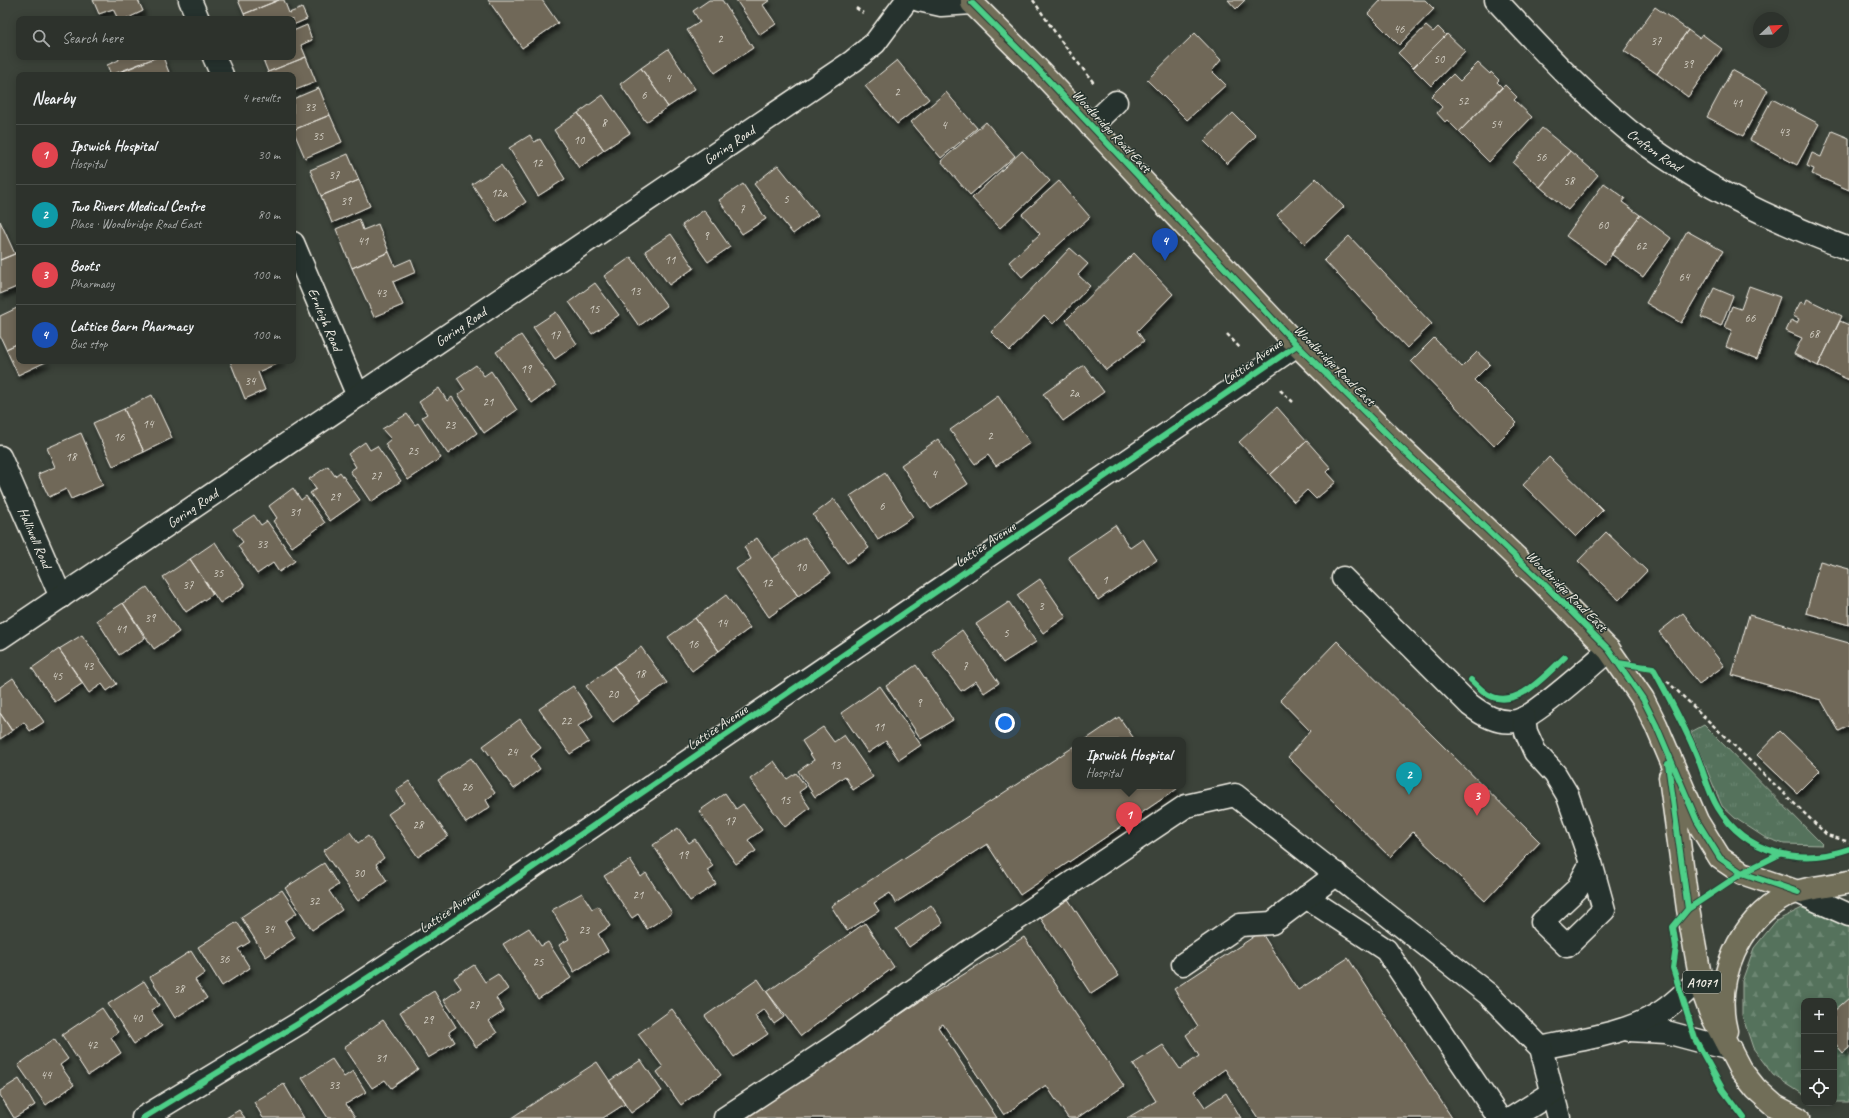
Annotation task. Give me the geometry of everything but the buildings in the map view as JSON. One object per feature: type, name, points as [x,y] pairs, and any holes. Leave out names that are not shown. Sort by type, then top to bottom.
[{"type":"main road","name":"Woodbridge Road East","points":[[972,1],[1297,345],[1398,446],[1541,582],[1609,650],[1643,699],[1698,821],[1720,858],[1742,874],[1798,892]]},
{"type":"main road","name":"Woodbridge Road East","points":[[1666,752],[1688,909],[1701,977],[1711,1014],[1718,1031],[1730,1049],[1740,1070],[1756,1089],[1775,1106],[1798,1118]]},
{"type":"main road","name":"Woodbridge Road East","points":[[1730,1049],[1724,1022],[1722,997],[1726,972],[1735,949],[1749,928],[1766,910],[1787,896],[1798,892],[1849,882]]},
{"type":"street","points":[[190,0],[197,16]]},
{"type":"street","name":"Goring Road","points":[[0,638],[853,61],[875,43],[907,0]]},
{"type":"street","points":[[919,0],[941,5],[972,1]]},
{"type":"street","name":"Crofton Road","points":[[1496,0],[1541,49],[1591,98],[1647,145],[1698,178],[1774,218],[1849,249]]},
{"type":"street","points":[[215,60],[221,72]]},
{"type":"street","points":[[1091,126],[1116,102]]},
{"type":"street","name":"Ernleigh Road","points":[[296,250],[358,396]]},
{"type":"street","name":"Lattice Avenue","points":[[144,1118],[301,1022],[473,908],[1297,345]]},
{"type":"street","name":"Halliwell Road","points":[[0,457],[61,597]]},
{"type":"street","points":[[1343,578],[1472,707],[1493,719],[1517,721],[1524,718],[1544,704],[1609,650]]},
{"type":"street","points":[[1524,718],[1526,732],[1535,752],[1555,774],[1567,794],[1591,863]]},
{"type":"street","points":[[725,1118],[834,1046],[965,954],[1186,806],[1235,795],[1488,994],[1541,1048],[1559,1118]]},
{"type":"street","points":[[1182,964],[1240,926],[1272,922],[1337,874]]},
{"type":"street","points":[[1798,892],[1849,915]]},
{"type":"street","points":[[1306,897],[1386,950],[1499,1118]]},
{"type":"street","points":[[1541,1048],[1626,1030],[1657,1015],[1681,996],[1701,977]]},
{"type":"street","points":[[1626,1030],[1666,1032],[1730,1049]]},
{"type":"street","points":[[1512,1118],[1552,1093]]},
{"type":"path","points":[[1660,681],[1664,688]]},
{"type":"green space","points":[[1704,725],[1823,845],[1784,844],[1764,837],[1735,818],[1722,806],[1691,732]]},
{"type":"green space","points":[[1802,908],[1849,924],[1849,1102],[1837,1102],[1837,998],[1801,998],[1801,1093],[1773,1075],[1753,1048],[1742,1015],[1742,981],[1754,948],[1776,921]]},
{"type":"cycle path","points":[[972,3],[1034,65],[1297,345],[1399,446],[1541,581],[1609,650],[1643,699],[1656,725],[1697,821],[1720,858],[1742,873],[1798,892]]},
{"type":"cycle path","points":[[143,1118],[301,1022],[473,908],[1297,345]]},
{"type":"cycle path","points":[[1471,680],[1487,694],[1498,698],[1509,698],[1530,689],[1565,657]]},
{"type":"cycle path","points":[[1618,663],[1653,668],[1697,756],[1714,801],[1730,824],[1743,836],[1759,846],[1793,856],[1830,854],[1849,849]]},
{"type":"cycle path","points":[[1668,764],[1688,909]]},
{"type":"cycle path","points":[[1744,1118],[1723,1090],[1695,1039],[1673,968],[1676,947],[1673,927],[1688,909],[1742,873],[1780,854]]},
{"type":"place","name":"Lattice Barn Pharmacy","points":[[1165,261]]},
{"type":"place","name":"Two Rivers Medical Centre","points":[[1409,795]]},
{"type":"place","name":"Boots","points":[[1477,816]]},
{"type":"place","name":"Ipswich Hospital","points":[[1129,835]]}]
